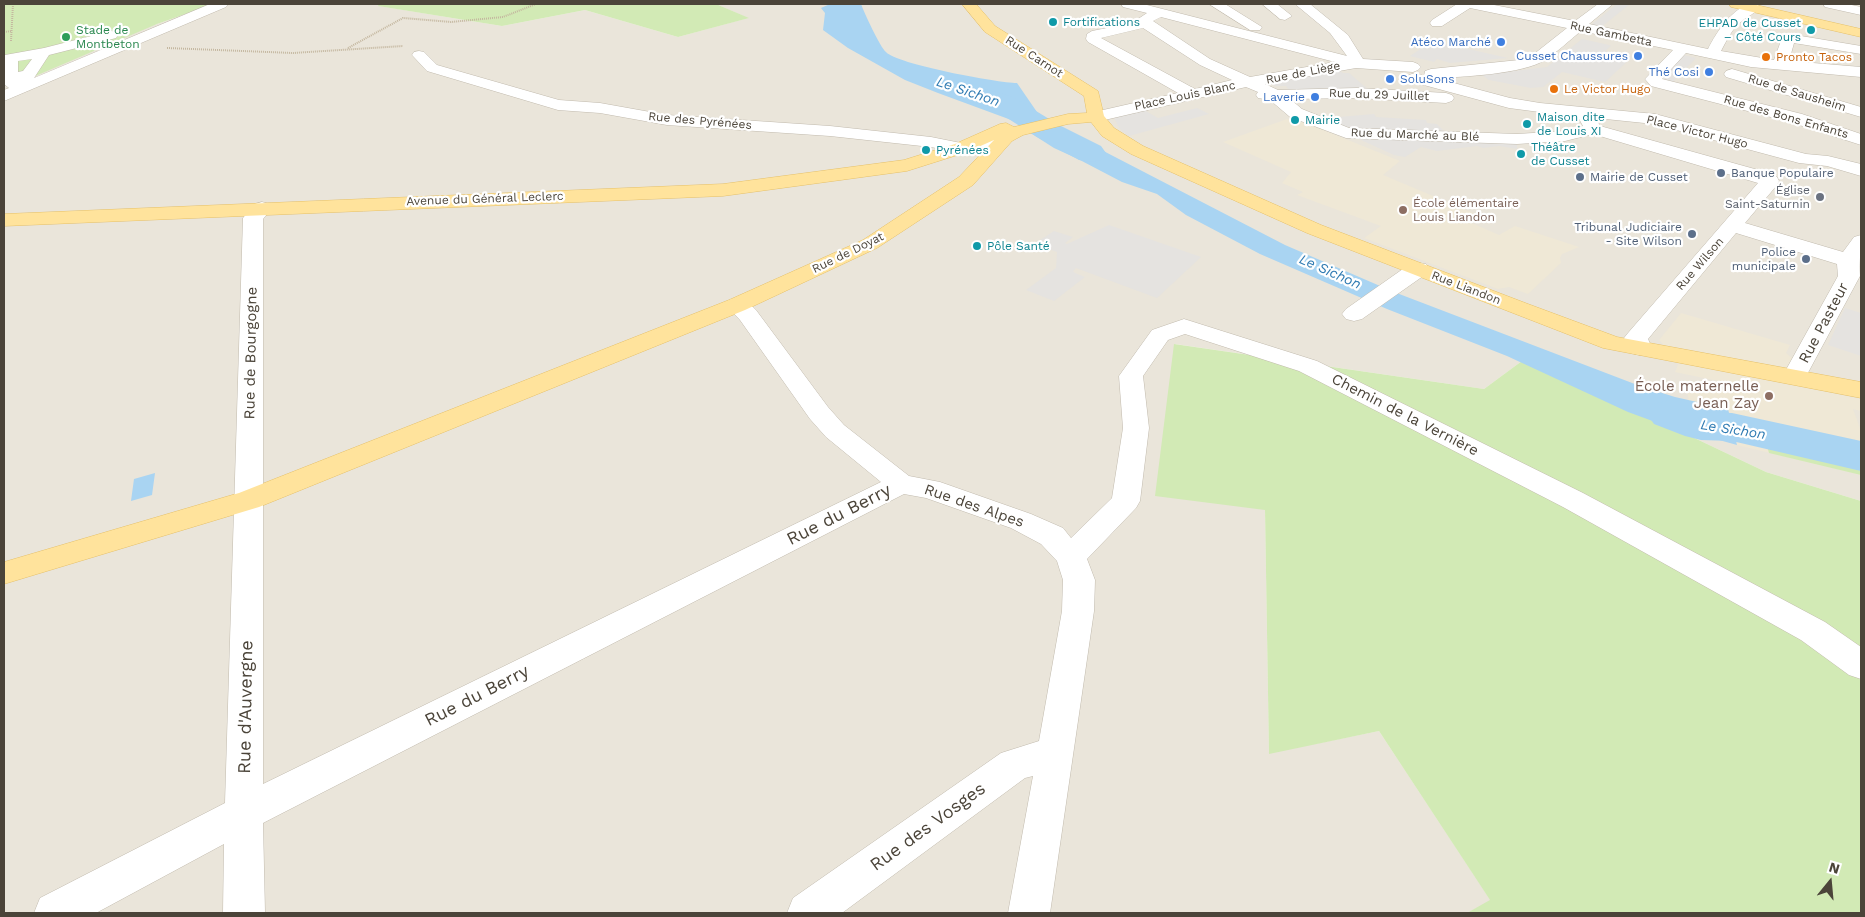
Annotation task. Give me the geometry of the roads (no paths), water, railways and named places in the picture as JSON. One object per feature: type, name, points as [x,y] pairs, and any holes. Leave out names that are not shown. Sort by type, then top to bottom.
[{"type":"main road","name":"Rue Carnot","points":[[969,4],[990,29],[1092,94],[1095,113]]},
{"type":"main road","points":[[1736,4],[1861,33]]},
{"type":"main road","points":[[1014,129],[1064,117],[1095,113]]},
{"type":"main road","name":"Rue Liandon","points":[[1095,113],[1108,132],[1137,150],[1314,229],[1611,343],[1861,390]]},
{"type":"main road","name":"Avenue du Général Leclerc","points":[[4,220],[723,190],[907,165],[1014,129]]},
{"type":"main road","name":"Rue de Doyat","points":[[4,573],[249,500],[737,305],[870,244],[966,181],[998,144],[1014,129]]},
{"type":"main road","points":[[961,148],[975,170]]},
{"type":"street","points":[[15,83],[10,58],[134,31],[205,4]]},
{"type":"street","points":[[15,83],[122,45],[221,4]]},
{"type":"street","points":[[1216,4],[1257,28],[1249,35]]},
{"type":"street","points":[[1269,4],[1285,16]]},
{"type":"street","points":[[1302,4],[1330,26],[1356,55],[1356,63]]},
{"type":"street","points":[[1437,23],[1466,4]]},
{"type":"street","name":"Rue Gambetta","points":[[1471,4],[1572,31],[1682,48],[1751,62],[1861,72]]},
{"type":"street","points":[[1192,94],[1109,50],[1092,37],[1096,34],[1136,26],[1145,10],[1356,63],[1419,73],[1483,69],[1530,62],[1606,4]]},
{"type":"street","points":[[1830,4],[1861,11]]},
{"type":"street","points":[[1712,54],[1727,27],[1736,16],[1753,8]]},
{"type":"street","name":"Rue du Marché au Blé","points":[[1145,10],[1162,35],[1205,62],[1272,93],[1296,113],[1346,132],[1517,139],[1565,136],[1593,130]]},
{"type":"street","points":[[164,19],[180,20]]},
{"type":"street","points":[[1162,35],[1220,28]]},
{"type":"street","points":[[1780,64],[1789,38],[1861,50]]},
{"type":"street","points":[[1154,48],[1181,47]]},
{"type":"street","name":"Rue des Bons Enfants","points":[[1682,48],[1653,79],[1657,83],[1796,118],[1861,140]]},
{"type":"street","points":[[1109,50],[1136,49]]},
{"type":"street","points":[[4,96],[15,83],[28,75],[44,52]]},
{"type":"street","name":"Rue des Pyrénées","points":[[419,55],[432,68],[558,105],[600,108],[667,120],[830,131],[931,142],[961,148],[998,144]]},
{"type":"street","points":[[1671,123],[1692,110],[1710,96],[1732,74],[1751,62]]},
{"type":"street","name":"Rue de Liège","points":[[1250,82],[1356,63]]},
{"type":"street","points":[[1419,73],[1456,89],[1484,97]]},
{"type":"street","name":"Rue de Sausheim","points":[[1732,74],[1779,86],[1828,103],[1856,110]]},
{"type":"street","name":"Place Louis Blanc","points":[[1095,113],[1121,110],[1250,82]]},
{"type":"street","name":"Place Louis Blanc","points":[[1242,100],[1272,93]]},
{"type":"street","name":"Rue du 29 Juillet","points":[[1272,93],[1357,93],[1476,100],[1484,97]]},
{"type":"street","points":[[1856,110],[1861,94]]},
{"type":"street","name":"Place Victor Hugo","points":[[1484,97],[1540,108],[1655,119],[1805,159],[1861,170]]},
{"type":"street","points":[[1796,118],[1828,103]]},
{"type":"street","points":[[1584,113],[1593,130]]},
{"type":"street","name":"Place Victor Hugo","points":[[1593,130],[1762,177],[1770,181]]},
{"type":"street","points":[[1346,132],[1386,151]]},
{"type":"street","name":"Rue Wilson","points":[[1640,348],[1636,338],[1770,181]]},
{"type":"street","name":"Rue de Bourgogne","points":[[249,500],[254,218],[262,208]]},
{"type":"street","points":[[1733,226],[1848,260]]},
{"type":"street","name":"Rue Pasteur","points":[[1794,377],[1849,276],[1848,260],[1861,241]]},
{"type":"street","points":[[1362,309],[1418,269]]},
{"type":"street","name":"Rue des Alpes","points":[[737,305],[748,315],[834,431],[902,484],[930,489],[1021,521],[1052,536],[1071,557]]},
{"type":"street","name":"Chemin de la Vernière","points":[[1071,557],[1126,501],[1136,428],[1131,376],[1160,335],[1184,326],[1317,370],[1581,504],[1813,630],[1861,665]]},
{"type":"street","name":"Rue du Berry","points":[[55,913],[244,813],[902,484]]},
{"type":"street","name":"Rue d'Auvergne","points":[[244,913],[249,500]]},
{"type":"street","points":[[1030,913],[1078,611],[1079,580],[1071,557]]},
{"type":"street","name":"Rue des Vosges","points":[[808,913],[1014,765],[1054,754]]},
{"type":"water","points":[[830,4],[861,4],[880,44],[886,52],[894,57],[948,72],[1017,83],[1039,115],[1014,121],[905,80],[848,48],[823,30],[825,13],[821,8]]},
{"type":"water","points":[[1058,126],[1285,245],[1394,292],[1640,386],[1675,397],[1728,409],[1737,445],[1658,423],[1628,412],[1507,356],[1387,309],[1260,254],[1186,215],[1157,194],[1122,182],[1054,148],[1029,132]]},
{"type":"water","points":[[155,473],[152,495],[131,501],[134,479]]},
{"type":"waterway","name":"Le Sichon","points":[[967,92],[1003,103],[1048,131],[1090,153]]},
{"type":"waterway","name":"Le Sichon","points":[[1670,414],[1701,426],[1732,427],[1861,456]]},
{"type":"place","name":"Fortifications","points":[[1053,22]]},
{"type":"place","name":"EHPAD de Cusset – Côté Cours","points":[[1811,30]]},
{"type":"place","name":"Stade de Montbeton","points":[[66,37]]},
{"type":"place","name":"Atéco Marché","points":[[1501,42]]},
{"type":"place","name":"Cusset Chaussures","points":[[1638,56]]},
{"type":"place","name":"Pronto Tacos","points":[[1766,57]]},
{"type":"place","name":"Thé Cosi","points":[[1709,72]]},
{"type":"place","name":"SoluSons","points":[[1390,79]]},
{"type":"place","name":"Le Victor Hugo","points":[[1554,89]]},
{"type":"place","name":"Laverie","points":[[1315,97]]},
{"type":"place","name":"Mairie","points":[[1295,120]]},
{"type":"place","name":"Maison dite de Louis XI","points":[[1527,124]]},
{"type":"place","name":"Pyrénées","points":[[926,150]]},
{"type":"place","name":"Théâtre de Cusset","points":[[1521,154]]},
{"type":"place","name":"Banque Populaire","points":[[1721,173]]},
{"type":"place","name":"Mairie de Cusset","points":[[1580,177]]},
{"type":"place","name":"Église Saint-Saturnin","points":[[1820,197]]},
{"type":"place","name":"École élémentaire Louis Liandon","points":[[1403,210]]},
{"type":"place","name":"Tribunal Judiciaire - Site Wilson","points":[[1692,234]]},
{"type":"place","name":"Pôle Santé","points":[[977,246]]},
{"type":"place","name":"Police municipale","points":[[1806,259]]},
{"type":"place","name":"École maternelle Jean Zay","points":[[1769,396]]}]
